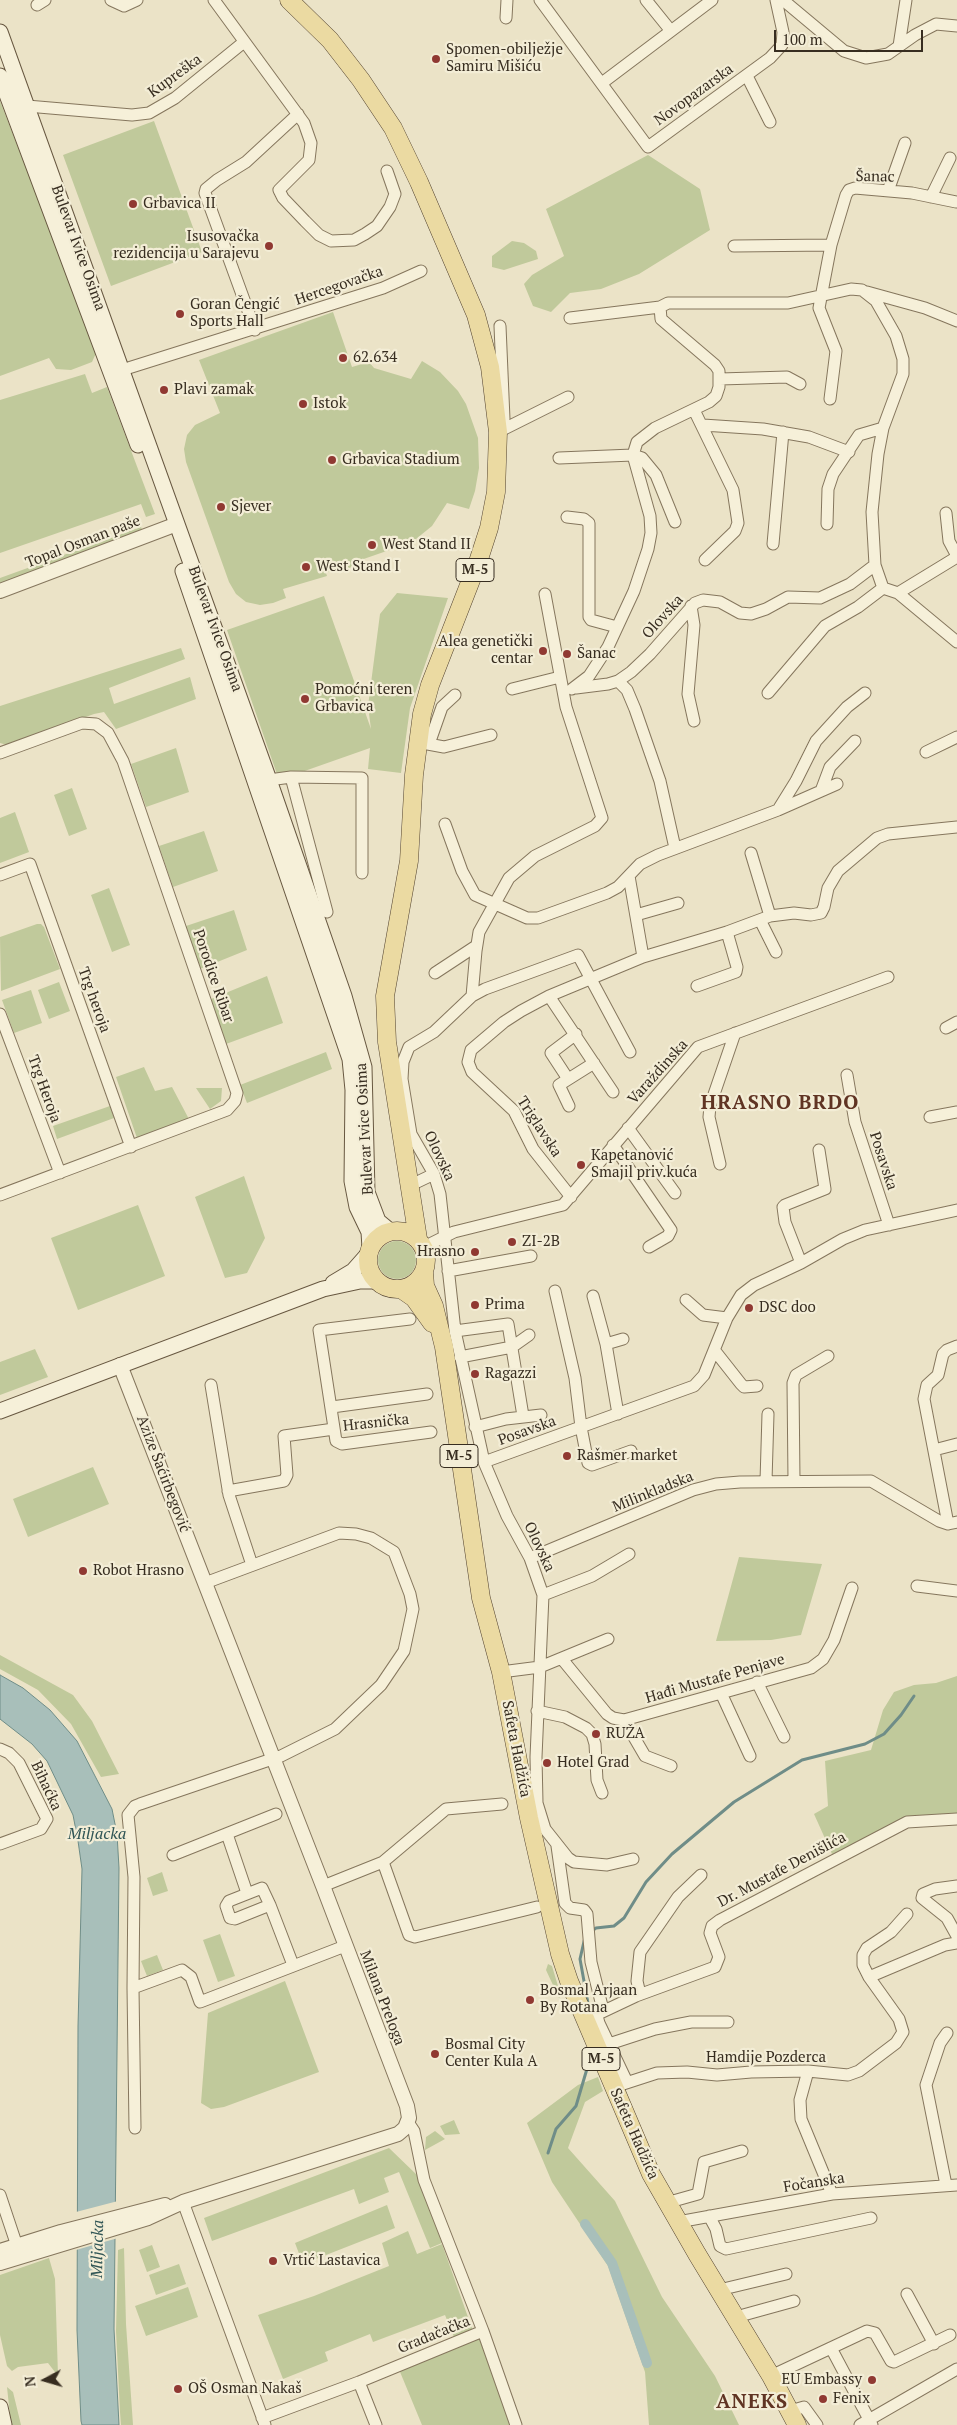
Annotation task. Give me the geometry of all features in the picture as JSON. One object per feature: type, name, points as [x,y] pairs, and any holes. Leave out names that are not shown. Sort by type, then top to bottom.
[{"type":"main road","name":"M-5","points":[[289,0],[335,46],[366,88],[392,128],[419,182],[476,315],[490,367],[501,431],[496,492],[489,528],[430,685],[409,861],[385,996],[387,1042],[408,1186],[421,1243],[426,1255],[424,1272]]},
{"type":"main road","name":"Bulevar Ivice Osima","points":[[0,32],[122,370],[172,526],[350,1059],[353,1097],[352,1181],[358,1208],[369,1232],[369,1251]]},
{"type":"main road","name":"Bulevar Ivice Osima","points":[[0,76],[269,780],[359,1046],[366,1093],[367,1192],[378,1220],[394,1231]]},
{"type":"main road","name":"M-5","points":[[394,1231],[407,1215],[408,1186]]},
{"type":"main road","points":[[0,1411],[323,1288],[353,1271],[376,1240],[394,1231],[413,1235],[421,1243]]},
{"type":"main road","points":[[369,1251],[371,1273],[376,1281]]},
{"type":"main road","points":[[401,1289],[410,1286],[424,1272]]},
{"type":"main road","name":"Safeta Hadžića","points":[[424,1272],[425,1286],[434,1306],[444,1347],[481,1598],[500,1672],[529,1818],[560,1954],[574,1996],[620,2085],[637,2144],[666,2202],[771,2376],[793,2418]]},
{"type":"main road","points":[[323,1288],[360,1281],[376,1281]]},
{"type":"main road","name":"M-5","points":[[376,1281],[390,1288],[401,1289]]},
{"type":"main road","name":"Safeta Hadžića","points":[[401,1289],[420,1304],[444,1347]]},
{"type":"main road","points":[[0,2407],[4,2425]]},
{"type":"street","points":[[111,0],[124,6],[137,0]]},
{"type":"street","points":[[214,0],[298,114],[309,135],[311,152],[309,160],[282,184],[280,192],[319,235],[331,241],[354,240],[377,226],[396,194],[387,171]]},
{"type":"street","points":[[506,18],[507,0]]},
{"type":"street","name":"Novopazarska","points":[[540,0],[648,147],[747,76],[770,58],[782,45],[783,32],[776,0]]},
{"type":"street","points":[[646,0],[670,31]]},
{"type":"street","points":[[602,82],[712,0]]},
{"type":"street","points":[[783,0],[844,52],[866,58],[878,57],[936,24],[957,26]]},
{"type":"street","points":[[899,46],[906,0]]},
{"type":"street","name":"Kupreška","points":[[27,106],[132,115],[149,113],[174,98],[244,42]]},
{"type":"street","points":[[747,76],[770,122]]},
{"type":"street","points":[[255,330],[205,193],[206,189],[246,162],[298,114]]},
{"type":"street","points":[[888,191],[905,143]]},
{"type":"street","points":[[932,197],[950,158]]},
{"type":"street","name":"Šanac","points":[[830,399],[836,351],[819,308],[831,245],[849,190],[855,188],[888,191],[956,202]]},
{"type":"street","points":[[734,246],[831,245]]},
{"type":"street","name":"Hercegovačka","points":[[122,370],[255,330],[383,288],[421,271]]},
{"type":"street","points":[[570,318],[660,307],[668,302],[788,303],[821,297],[841,290],[862,290],[925,308],[957,321]]},
{"type":"street","points":[[862,290],[876,301],[887,319],[896,336],[903,359],[903,374],[883,428],[872,512],[875,565],[883,588]]},
{"type":"street","points":[[633,455],[637,442],[646,434],[694,410],[716,396],[720,379],[716,365],[661,319],[660,307]]},
{"type":"street","points":[[500,326],[501,431],[568,397]]},
{"type":"street","points":[[720,379],[788,377],[800,384]]},
{"type":"street","points":[[694,410],[703,425],[733,490],[738,523],[736,531],[705,560]]},
{"type":"street","points":[[703,425],[783,432],[809,437],[849,452]]},
{"type":"street","points":[[827,524],[828,488],[833,474],[859,435],[883,428]]},
{"type":"street","points":[[773,544],[783,432]]},
{"type":"street","points":[[559,458],[633,455],[642,458],[656,475],[675,522]]},
{"type":"street","name":"Olovska","points":[[567,690],[589,676],[608,647],[634,591],[651,533],[650,516],[633,455]]},
{"type":"street","points":[[898,593],[957,557],[948,541],[946,513]]},
{"type":"street","name":"Olovska","points":[[567,517],[584,519],[589,523],[589,617],[591,620],[618,627]]},
{"type":"street","name":"Topal Osman paše","points":[[0,591],[172,526]]},
{"type":"street","name":"Olovska","points":[[618,681],[650,654],[691,606],[703,600],[720,602],[740,613],[751,614],[766,609],[781,599],[820,598],[850,584],[875,565]]},
{"type":"street","points":[[883,588],[898,593],[957,642]]},
{"type":"street","points":[[768,693],[825,626],[858,607],[883,588]]},
{"type":"street","points":[[472,996],[479,932],[509,878],[516,870],[555,844],[595,826],[602,818],[574,735],[567,690],[560,677],[545,594]]},
{"type":"street","points":[[691,606],[694,625],[688,694],[694,721]]},
{"type":"street","points":[[512,689],[560,677]]},
{"type":"street","points":[[567,690],[618,681],[627,690],[660,781],[675,848]]},
{"type":"street","points":[[778,810],[796,781],[816,741],[846,706],[865,693]]},
{"type":"street","points":[[455,695],[442,707],[423,743],[444,747],[491,735]]},
{"type":"street","name":"Porodice Ribar","points":[[0,753],[82,723],[96,724],[108,733],[123,761],[237,1093],[235,1101],[227,1110],[0,1195]]},
{"type":"street","points":[[926,752],[957,737]]},
{"type":"street","points":[[821,791],[830,767],[855,741]]},
{"type":"street","points":[[291,776],[327,912]]},
{"type":"street","points":[[269,780],[291,776],[363,779],[362,873]]},
{"type":"street","points":[[445,824],[472,892],[527,918],[538,918],[607,894],[618,887],[645,860],[778,810],[837,784]]},
{"type":"street","name":"Triglavska","points":[[571,1197],[533,1149],[514,1111],[472,1072],[468,1062],[470,1050],[504,1022],[549,996],[589,978],[643,957],[728,932],[765,918],[787,913],[811,915],[820,913],[824,907],[828,888],[838,871],[877,838],[888,834],[957,827]]},
{"type":"street","points":[[751,853],[765,918],[776,952]]},
{"type":"street","name":"Trg heroja","points":[[0,875],[30,864],[131,1147]]},
{"type":"street","points":[[629,876],[643,957]]},
{"type":"street","points":[[636,916],[678,903]]},
{"type":"street","points":[[697,986],[736,972],[737,967],[728,932]]},
{"type":"street","points":[[435,974],[476,946]]},
{"type":"street","name":"Olovska","points":[[540,1667],[543,1596],[530,1558],[507,1516],[484,1462],[455,1331],[440,1194],[434,1174],[411,1134],[402,1079],[403,1062],[405,1054],[414,1043],[434,1032],[472,996],[485,989],[574,955],[578,955],[589,978]]},
{"type":"street","name":"Varaždinska","points":[[571,1197],[694,1051],[735,1033],[826,1002],[888,977]]},
{"type":"street","points":[[589,978],[630,1052]]},
{"type":"street","points":[[549,996],[613,1092]]},
{"type":"street","name":"Trg Heroja","points":[[0,1014],[60,1173]]},
{"type":"street","points":[[946,1028],[957,1022]]},
{"type":"street","points":[[720,1164],[709,1117],[710,1106],[735,1033]]},
{"type":"street","points":[[568,1079],[551,1053],[576,1034]]},
{"type":"street","points":[[569,1106],[559,1087],[561,1083],[594,1064]]},
{"type":"street","name":"Posavska","points":[[847,1076],[855,1122],[889,1224]]},
{"type":"street","points":[[930,1117],[957,1112]]},
{"type":"street","points":[[628,1128],[675,1193]]},
{"type":"street","points":[[613,1145],[671,1230],[668,1236],[649,1246]]},
{"type":"street","points":[[801,1263],[785,1222],[783,1207],[785,1204],[825,1189],[818,1150]]},
{"type":"street","points":[[408,1186],[434,1174]]},
{"type":"street","points":[[421,1243],[445,1235],[542,1212],[562,1205],[571,1197]]},
{"type":"street","name":"Posavska","points":[[484,1462],[694,1386],[704,1375],[727,1318],[741,1295],[754,1285],[801,1263],[842,1239],[865,1230],[955,1213]]},
{"type":"street","points":[[448,1271],[531,1256]]},
{"type":"street","points":[[555,1291],[575,1378],[581,1427]]},
{"type":"street","points":[[593,1296],[606,1344],[618,1414]]},
{"type":"street","points":[[686,1300],[703,1314],[727,1318]]},
{"type":"street","name":"Hrasnička","points":[[410,1319],[319,1330],[336,1441],[342,1444],[431,1432]]},
{"type":"street","points":[[455,1331],[506,1323],[510,1327],[523,1416]]},
{"type":"street","points":[[460,1357],[512,1347],[529,1335]]},
{"type":"street","points":[[606,1344],[623,1339]]},
{"type":"street","name":"Milinkladska","points":[[530,1558],[693,1490],[716,1484],[794,1480],[871,1481],[934,1519],[952,1523],[924,1399],[927,1385],[938,1375],[943,1354],[957,1346]]},
{"type":"street","points":[[715,1351],[744,1387],[757,1386]]},
{"type":"street","points":[[794,1480],[793,1382],[796,1375],[828,1356]]},
{"type":"street","name":"Azize Šaćirbegović","points":[[120,1365],[274,1758]]},
{"type":"street","points":[[211,1385],[228,1491],[252,1565]]},
{"type":"street","name":"Hrasnička","points":[[332,1407],[427,1394]]},
{"type":"street","points":[[766,1481],[768,1414]]},
{"type":"street","points":[[475,1427],[523,1416],[541,1415]]},
{"type":"street","name":"Posavska","points":[[581,1427],[589,1465],[631,1451]]},
{"type":"street","name":"Hrasnička","points":[[228,1491],[284,1481],[287,1475],[284,1436],[334,1429]]},
{"type":"street","points":[[934,1450],[957,1444]]},
{"type":"street","points":[[135,2128],[132,1988],[134,1877],[127,1820],[131,1810],[140,1804],[274,1758],[335,1729],[381,1684],[404,1651],[413,1609],[410,1594],[394,1552],[371,1538],[339,1532],[206,1583]]},
{"type":"street","name":"Olovska","points":[[543,1596],[592,1576],[629,1554]]},
{"type":"street","points":[[917,1586],[957,1592]]},
{"type":"street","name":"Hađi Mustafe Penjave","points":[[624,1720],[811,1668],[823,1659],[834,1640],[852,1588]]},
{"type":"street","points":[[500,1672],[540,1667],[608,1639]]},
{"type":"street","points":[[562,1659],[607,1714],[613,1718],[624,1720],[645,1756],[671,1766]]},
{"type":"street","name":"Safeta Hadžića","points":[[540,1667],[537,1711],[538,1803],[544,1829],[557,1846],[574,1862],[607,1866],[633,1859]]},
{"type":"street","points":[[757,1682],[784,1737]]},
{"type":"street","points":[[721,1693],[750,1756]]},
{"type":"street","points":[[537,1711],[565,1717],[586,1728],[592,1734],[595,1744],[597,1780],[602,1793]]},
{"type":"street","name":"Bihaćka","points":[[0,1749],[9,1753],[19,1763],[47,1819],[41,1829],[0,1844]]},
{"type":"street","name":"Milana Preloga","points":[[274,1758],[407,2106],[408,2122]]},
{"type":"street","points":[[323,1886],[383,1862],[442,1811],[452,1808],[502,1804]]},
{"type":"street","points":[[173,1855],[276,1814]]},
{"type":"street","name":"Dr. Mustafe Denišlića","points":[[603,2010],[715,1966],[719,1957],[710,1933],[712,1926],[720,1920],[907,1822],[957,1819]]},
{"type":"street","points":[[227,1834],[247,1893]]},
{"type":"street","points":[[557,1846],[565,1903],[570,1908],[584,1910],[587,1914],[592,1962],[603,2010],[597,2016],[609,2044],[620,2085]]},
{"type":"street","points":[[383,1862],[409,1936],[415,1937],[537,1907]]},
{"type":"street","points":[[640,1994],[637,1981],[640,1952],[678,1897],[701,1875]]},
{"type":"street","points":[[957,1886],[935,1889],[923,1894],[922,1898],[947,1918],[957,1936]]},
{"type":"street","points":[[270,1905],[232,1919],[226,1903],[262,1888],[270,1905],[293,1965]]},
{"type":"street","name":"Hamdije Pozderca","points":[[620,2085],[668,2073],[687,2072],[717,2075],[750,2072],[808,2071],[854,2074],[896,2043],[903,2032],[899,2019],[869,1977],[863,1965],[863,1955],[867,1948],[892,1932],[907,1914]]},
{"type":"street","points":[[869,1977],[945,1945],[957,1943]]},
{"type":"street","points":[[132,1988],[182,1970],[191,1977],[200,2002],[345,1946]]},
{"type":"street","points":[[609,2044],[656,2029],[691,2022],[728,2022]]},
{"type":"street","points":[[947,2032],[940,2043],[926,2086],[951,2185]]},
{"type":"street","points":[[808,2071],[800,2100],[801,2119],[832,2194]]},
{"type":"street","points":[[0,2262],[62,2238],[398,2134],[408,2122],[414,2131],[424,2180],[483,2331]]},
{"type":"street","points":[[666,2202],[698,2194],[704,2162],[742,2151]]},
{"type":"street","name":"Fočanska","points":[[678,2222],[832,2194],[951,2185]]},
{"type":"street","points":[[0,2195],[17,2246]]},
{"type":"street","name":"Gradačačka","points":[[183,2202],[264,2421],[483,2331],[516,2425]]},
{"type":"street","points":[[709,2216],[716,2230],[720,2246],[726,2249],[871,2218]]},
{"type":"street","points":[[0,2251],[62,2238]]},
{"type":"street","points":[[719,2290],[786,2274]]},
{"type":"street","points":[[907,2294],[934,2344]]},
{"type":"street","points":[[736,2317],[794,2301]]},
{"type":"street","points":[[771,2376],[867,2331],[875,2333],[890,2361],[894,2362],[950,2335]]},
{"type":"street","points":[[831,2348],[867,2423],[957,2369]]},
{"type":"street","points":[[359,2382],[376,2425]]},
{"type":"street","points":[[793,2418],[804,2407],[818,2425]]},
{"type":"green space","points":[[0,101],[97,351],[92,362],[71,370],[56,369],[49,358],[0,376]]},
{"type":"green space","name":"Grbavica II","points":[[154,121],[202,252],[111,286],[63,155]]},
{"type":"green space","points":[[648,155],[700,189],[710,230],[639,274],[601,289],[570,293],[551,312],[533,306],[524,284],[532,275],[564,256],[546,209]]},
{"type":"green space","points":[[512,241],[524,243],[536,251],[538,259],[504,270],[492,267],[492,256]]},
{"type":"green space","name":"Grbavica Stadium","points":[[333,312],[352,367],[369,362],[374,368],[411,379],[422,361],[440,372],[458,391],[466,404],[478,438],[479,468],[475,491],[469,509],[447,503],[432,526],[416,539],[355,562],[350,568],[338,572],[337,569],[326,573],[327,576],[283,589],[286,598],[273,603],[260,605],[246,602],[236,594],[229,582],[186,462],[184,449],[187,435],[195,425],[220,413],[199,360]]},
{"type":"green space","points":[[85,374],[92,393],[107,387],[155,514],[146,517],[141,504],[0,553],[0,400]]},
{"type":"green space","points":[[141,527],[145,536],[0,588],[0,578]]},
{"type":"green space","name":"Pomoćni teren Grbavica","points":[[397,593],[448,598],[410,708],[401,773],[368,769],[370,748],[279,780],[227,630],[324,596],[371,729],[368,706],[380,614]]},
{"type":"green space","points":[[181,648],[185,659],[109,688],[114,704],[190,677],[196,699],[116,729],[104,712],[7,745],[0,743],[0,706]]},
{"type":"green space","points":[[176,748],[189,792],[146,807],[131,764]]},
{"type":"green space","points":[[72,788],[87,829],[69,836],[54,795]]},
{"type":"green space","points":[[15,812],[29,852],[0,863],[0,818]]},
{"type":"green space","points":[[204,831],[218,871],[173,887],[159,846]]},
{"type":"green space","points":[[109,888],[130,945],[112,952],[91,895]]},
{"type":"green space","points":[[234,910],[247,950],[200,969],[186,926]]},
{"type":"green space","points":[[41,924],[44,927],[60,969],[1,991],[0,937]]},
{"type":"green space","points":[[267,976],[283,1023],[226,1044],[211,999]]},
{"type":"green space","points":[[59,982],[70,1011],[49,1019],[38,990]]},
{"type":"green space","points":[[31,990],[42,1023],[14,1033],[2,1000]]},
{"type":"green space","points":[[326,1052],[332,1069],[247,1103],[240,1085]]},
{"type":"green space","points":[[144,1067],[155,1091],[172,1087],[191,1123],[138,1141],[116,1077]]},
{"type":"green space","points":[[196,1088],[222,1088],[221,1101],[210,1109]]},
{"type":"green space","points":[[110,1106],[114,1118],[57,1139],[53,1126]]},
{"type":"green space","points":[[244,1176],[265,1238],[247,1273],[225,1278],[195,1197]]},
{"type":"green space","points":[[138,1205],[165,1276],[78,1310],[51,1238]]},
{"type":"green space","points":[[397,1241],[410,1247],[416,1260],[410,1273],[397,1279],[384,1273],[378,1260],[384,1247]]},
{"type":"green space","points":[[35,1349],[48,1377],[0,1395],[0,1362]]},
{"type":"green space","points":[[93,1467],[109,1504],[28,1537],[13,1499]]},
{"type":"green space","points":[[739,1557],[822,1564],[801,1635],[771,1640],[716,1641]]},
{"type":"green space","points":[[0,1655],[73,1695],[92,1721],[119,1774],[101,1777],[71,1724],[38,1690],[0,1669]]},
{"type":"green space","points":[[957,1676],[957,1814],[911,1816],[832,1854],[814,1814],[828,1806],[825,1761],[871,1750],[883,1710],[894,1692],[914,1685],[936,1683]]},
{"type":"green space","points":[[162,1872],[168,1891],[153,1896],[147,1878]]},
{"type":"green space","points":[[220,1934],[235,1976],[218,1982],[203,1940]]},
{"type":"green space","points":[[157,1955],[163,1970],[147,1976],[141,1961]]},
{"type":"green space","points":[[548,1964],[552,1966],[561,1996],[559,1998],[546,1970]]},
{"type":"green space","points":[[285,1981],[319,2072],[224,2107],[211,2109],[201,2103],[208,2013]]},
{"type":"green space","points":[[598,2077],[603,2091],[585,2102],[568,2148],[615,2201],[662,2297],[715,2376],[739,2425],[649,2425],[645,2372],[608,2266],[552,2182],[527,2123],[578,2085]]},
{"type":"green space","points":[[454,2120],[460,2134],[445,2135],[440,2126]]},
{"type":"green space","points":[[435,2131],[445,2139],[425,2150],[426,2137]]},
{"type":"green space","points":[[389,2148],[417,2175],[442,2243],[430,2248],[399,2172],[384,2178],[389,2192],[359,2204],[354,2189],[212,2241],[204,2218]]},
{"type":"green space","points":[[387,2205],[395,2228],[303,2264],[295,2243]]},
{"type":"green space","points":[[408,2231],[417,2254],[442,2244],[474,2334],[456,2342],[445,2315],[373,2342],[370,2334],[325,2352],[328,2361],[283,2379],[258,2315],[314,2296],[389,2266],[382,2243]]},
{"type":"green space","points":[[152,2245],[160,2267],[147,2272],[139,2250]]},
{"type":"green space","points":[[124,2248],[126,2324],[133,2425],[121,2425],[120,2412],[116,2331],[118,2250]]},
{"type":"green space","points":[[49,2258],[55,2279],[58,2376],[48,2363],[18,2367],[12,2371],[7,2366],[0,2335],[0,2275]]},
{"type":"green space","points":[[179,2264],[186,2284],[156,2295],[149,2275]]},
{"type":"green space","points":[[188,2287],[198,2317],[146,2336],[135,2306]]},
{"type":"green space","points":[[483,2335],[511,2425],[422,2425],[398,2367]]},
{"type":"green space","points":[[7,2387],[13,2392],[21,2425],[11,2425]]},
{"type":"water","name":"Miljacka","points":[[0,1675],[23,1688],[50,1710],[77,1741],[112,1809],[117,1834],[119,1868],[114,2329],[119,2425],[82,2425],[81,2421],[77,2330],[78,2026],[82,1869],[78,1841],[73,1815],[47,1761],[32,1744],[0,1719]]},
{"type":"pier","points":[[118,2201],[118,2238],[76,2250],[76,2212]]},
{"type":"waterway","points":[[592,1931],[596,1928],[614,1926],[624,1918],[646,1882],[672,1854],[734,1802],[802,1760],[865,1744],[884,1734],[901,1715],[914,1696]]},
{"type":"waterway","points":[[585,1937],[580,1959],[589,2009]]},
{"type":"waterway","points":[[548,2153],[556,2129],[576,2106],[589,2062],[589,2047]]},
{"type":"waterway","points":[[585,2224],[612,2263],[647,2363]]},
{"type":"place","name":"Spomen-obilježje Samiru Mišiću","points":[[436,59]]},
{"type":"place","name":"Grbavica II","points":[[133,204]]},
{"type":"place","name":"Isusovačka rezidencija u Sarajevu","points":[[269,246]]},
{"type":"place","name":"Goran Čengić Sports Hall","points":[[180,314]]},
{"type":"place","name":"62.634","points":[[343,358]]},
{"type":"place","name":"Plavi zamak","points":[[164,390]]},
{"type":"place","name":"Istok","points":[[303,404]]},
{"type":"place","name":"Grbavica Stadium","points":[[332,460]]},
{"type":"place","name":"Sjever","points":[[221,507]]},
{"type":"place","name":"West Stand II","points":[[372,545]]},
{"type":"place","name":"West Stand I","points":[[306,567]]},
{"type":"place","name":"Alea genetički centar","points":[[543,651]]},
{"type":"place","name":"Šanac","points":[[567,654]]},
{"type":"place","name":"Pomoćni teren Grbavica","points":[[305,699]]},
{"type":"place","name":"Kapetanović Smajil priv.kuća","points":[[581,1165]]},
{"type":"place","name":"ZI-2B","points":[[512,1242]]},
{"type":"place","name":"Hrasno","points":[[475,1252]]},
{"type":"place","name":"Prima","points":[[475,1305]]},
{"type":"place","name":"DSC doo","points":[[749,1308]]},
{"type":"place","name":"Ragazzi","points":[[475,1374]]},
{"type":"place","name":"Rašmer market","points":[[567,1456]]},
{"type":"place","name":"Robot Hrasno","points":[[83,1571]]},
{"type":"place","name":"RUŽA","points":[[596,1734]]},
{"type":"place","name":"Hotel Grad","points":[[547,1763]]},
{"type":"place","name":"Bosmal Arjaan By Rotana","points":[[530,2000]]},
{"type":"place","name":"Bosmal City Center Kula A","points":[[435,2054]]},
{"type":"place","name":"Vrtić Lastavica","points":[[273,2261]]},
{"type":"place","name":"EU Embassy","points":[[872,2380]]},
{"type":"place","name":"OŠ Osman Nakaš","points":[[178,2389]]},
{"type":"place","name":"Fenix","points":[[823,2399]]},
{"type":"district","name":"HRASNO BRDO","points":[[780,1103]]},
{"type":"district","name":"ANEKS","points":[[752,2402]]}]
